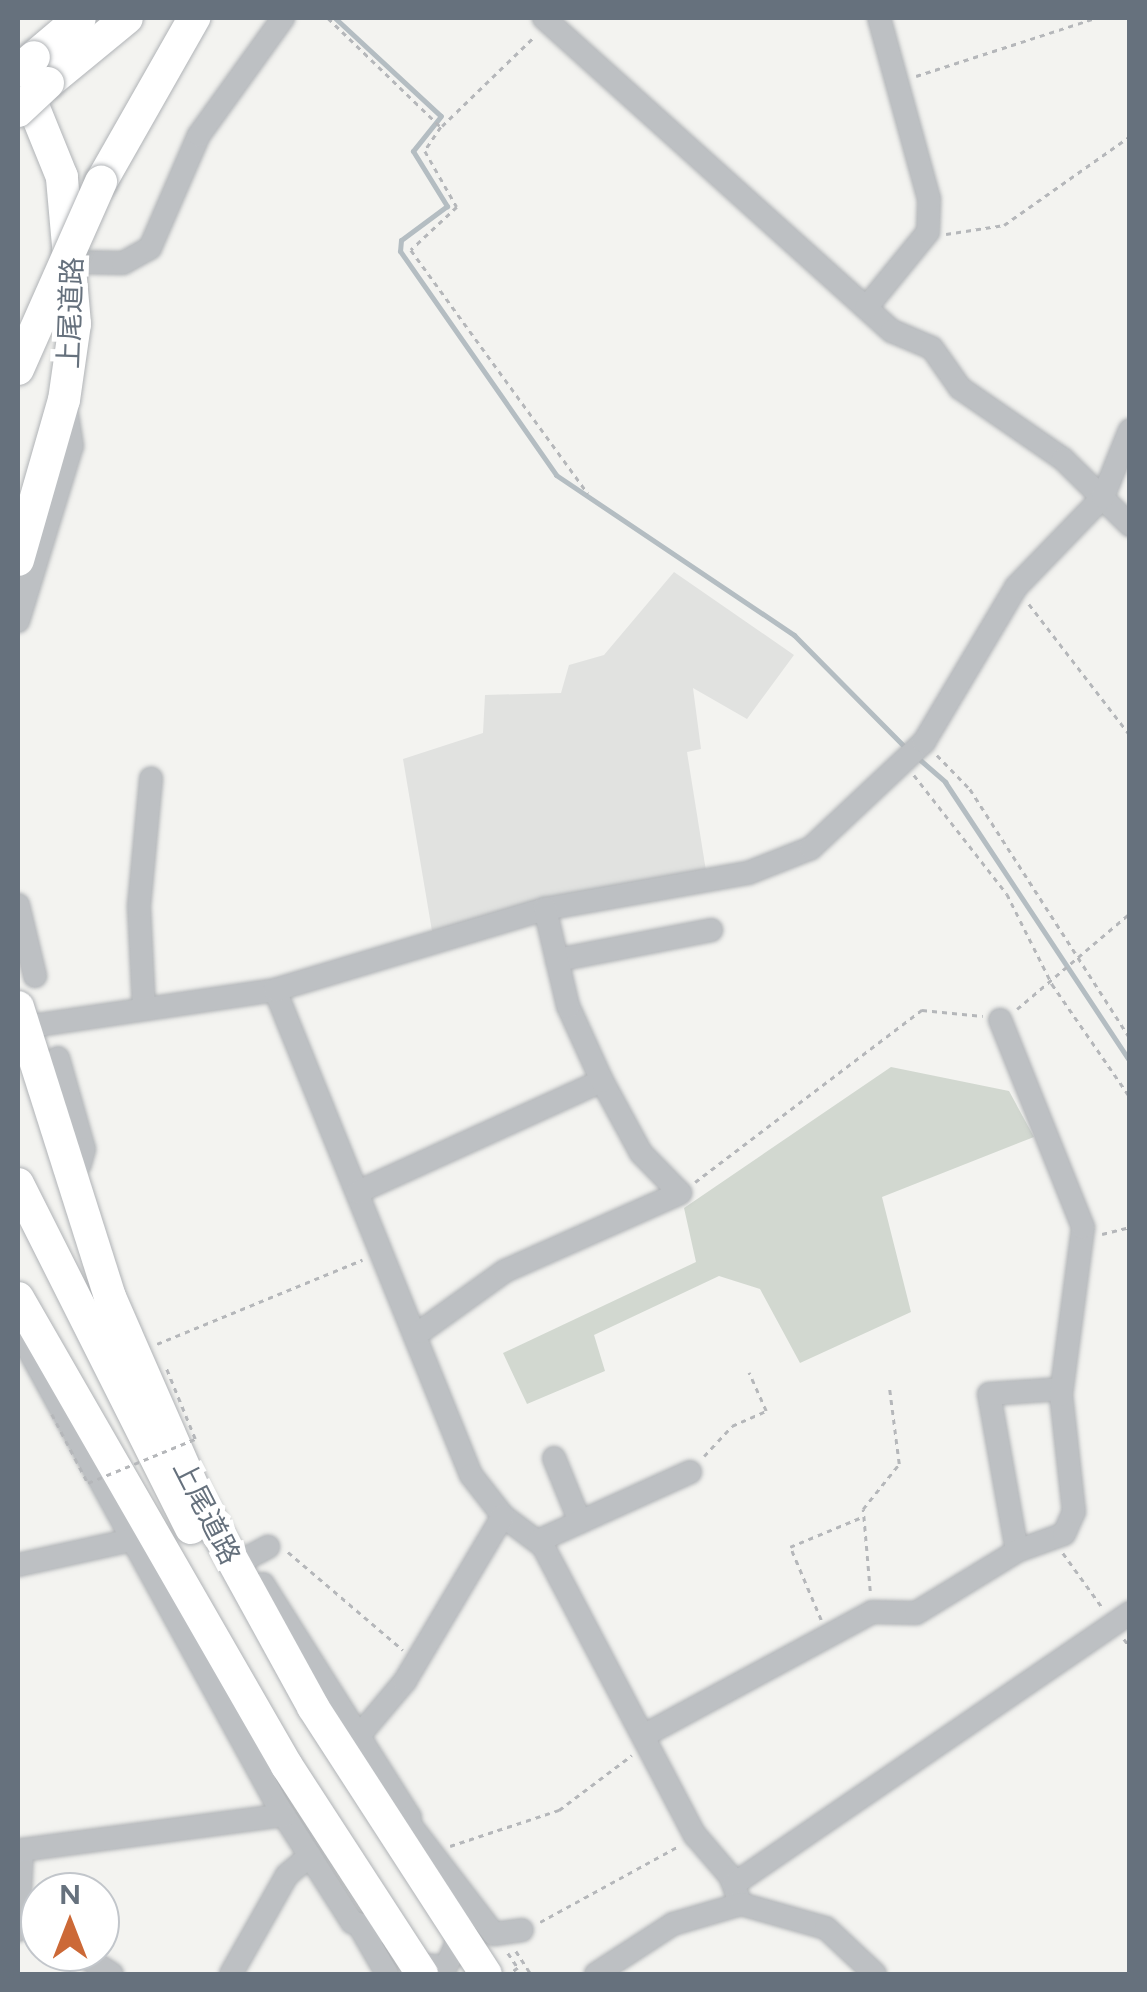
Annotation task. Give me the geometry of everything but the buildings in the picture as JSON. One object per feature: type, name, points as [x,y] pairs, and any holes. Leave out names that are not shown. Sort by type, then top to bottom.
[{"type":"highway","points":[[18,111],[29,70],[80,18]]},
{"type":"highway","points":[[29,70],[127,18]]},
{"type":"highway","points":[[18,370],[102,182],[194,18]]},
{"type":"highway","name":"上尾道路","points":[[18,560],[64,400],[74,262],[62,177],[29,70]]},
{"type":"highway","name":"上尾道路","points":[[19,1020],[71,1157],[110,1297],[194,1492],[363,1788],[418,1846],[460,1936],[502,1971]]},
{"type":"highway","points":[[18,1184],[163,1481],[363,1788]]},
{"type":"highway","points":[[18,1220],[287,1766]]},
{"type":"highway","name":"上尾道路","points":[[18,1298],[287,1766],[396,1935],[408,1971]]},
{"type":"street","points":[[74,262],[123,263],[150,248],[199,136],[283,18]]},
{"type":"street","points":[[866,308],[925,237],[930,199],[900,81],[878,18]]},
{"type":"street","points":[[550,19],[892,332],[932,348],[960,388],[1103,497],[1130,525]]},
{"type":"street","points":[[18,621],[72,446],[64,400]]},
{"type":"street","points":[[19,1020],[144,1009],[275,990],[544,909],[748,873],[812,848],[906,766],[1016,587],[1103,497],[1130,430]]},
{"type":"street","points":[[144,1009],[139,906],[151,779]]},
{"type":"street","points":[[18,904],[34,976]]},
{"type":"street","points":[[420,1332],[505,1271],[680,1193],[641,1153],[602,1082],[557,960],[544,909]]},
{"type":"street","points":[[557,960],[711,930]]},
{"type":"street","points":[[275,990],[312,1100],[386,1250],[471,1475],[503,1516],[538,1541],[695,1835],[737,1894],[826,1928],[876,1974]]},
{"type":"street","points":[[645,1739],[872,1612],[916,1613],[1017,1551],[1054,1540],[1074,1512],[1061,1389],[1082,1240],[1000,1020]]},
{"type":"street","points":[[58,1058],[84,1149],[71,1157],[145,1349],[246,1558],[357,1738],[418,1846],[494,1934],[522,1930]]},
{"type":"street","points":[[358,1192],[602,1082]]},
{"type":"street","points":[[18,1329],[284,1814],[360,1926],[408,1971],[446,1967],[460,1936]]},
{"type":"street","points":[[1017,1551],[989,1394],[1061,1389]]},
{"type":"street","points":[[554,1458],[580,1522]]},
{"type":"street","points":[[538,1541],[690,1472]]},
{"type":"street","points":[[357,1738],[415,1661],[503,1516]]},
{"type":"street","points":[[18,1565],[131,1540]]},
{"type":"street","points":[[246,1558],[268,1546]]},
{"type":"street","points":[[596,1974],[673,1924],[737,1894],[1122,1618]]},
{"type":"street","points":[[18,1930],[22,1850],[284,1814]]},
{"type":"street","points":[[231,1974],[270,1900],[310,1856]]},
{"type":"street","points":[[360,1926],[396,1935]]},
{"type":"path","points":[[328,18],[441,127]]},
{"type":"path","points":[[900,81],[1096,18]]},
{"type":"path","points":[[550,19],[441,127],[425,151],[456,207],[411,250],[588,494]]},
{"type":"path","points":[[925,237],[1004,225],[1130,136]]},
{"type":"path","points":[[1016,587],[1130,735]]},
{"type":"path","points":[[924,742],[970,789],[1076,961],[1130,1038]]},
{"type":"path","points":[[906,766],[1006,894],[1052,984],[1130,1097]]},
{"type":"path","points":[[680,1193],[922,1010],[1000,1020],[1052,984],[1130,912]]},
{"type":"path","points":[[1082,1240],[1130,1227]]},
{"type":"path","points":[[145,1349],[386,1250]]},
{"type":"path","points":[[52,1414],[88,1483],[195,1439],[166,1368]]},
{"type":"path","points":[[690,1472],[732,1426],[766,1411],[749,1374]]},
{"type":"path","points":[[828,1635],[790,1547],[864,1516],[899,1464],[889,1386]]},
{"type":"path","points":[[864,1516],[872,1612]]},
{"type":"path","points":[[1054,1540],[1122,1618],[1130,1647]]},
{"type":"path","points":[[268,1546],[297,1554],[415,1661]]},
{"type":"path","points":[[418,1846],[559,1810],[645,1739]]},
{"type":"path","points":[[522,1930],[628,1880],[695,1835]]},
{"type":"path","points":[[508,1974],[502,1971],[512,1945],[531,1974]]},
{"type":"shaded area","points":[[674,572],[794,655],[747,719],[693,688],[701,749],[687,752],[706,871],[432,931],[403,759],[483,733],[485,695],[561,693],[569,665],[604,655]]},
{"type":"shaded area","points":[[891,1067],[1009,1091],[1034,1137],[882,1197],[911,1312],[800,1363],[760,1289],[719,1276],[594,1335],[605,1371],[527,1404],[503,1353],[696,1262],[684,1208]]},
{"type":"waterway","points":[[335,18],[441,116],[413,151],[447,206],[401,240],[400,251],[556,475],[794,635],[907,749]]},
{"type":"waterway","points":[[919,759],[945,782],[1130,1061]]}]
